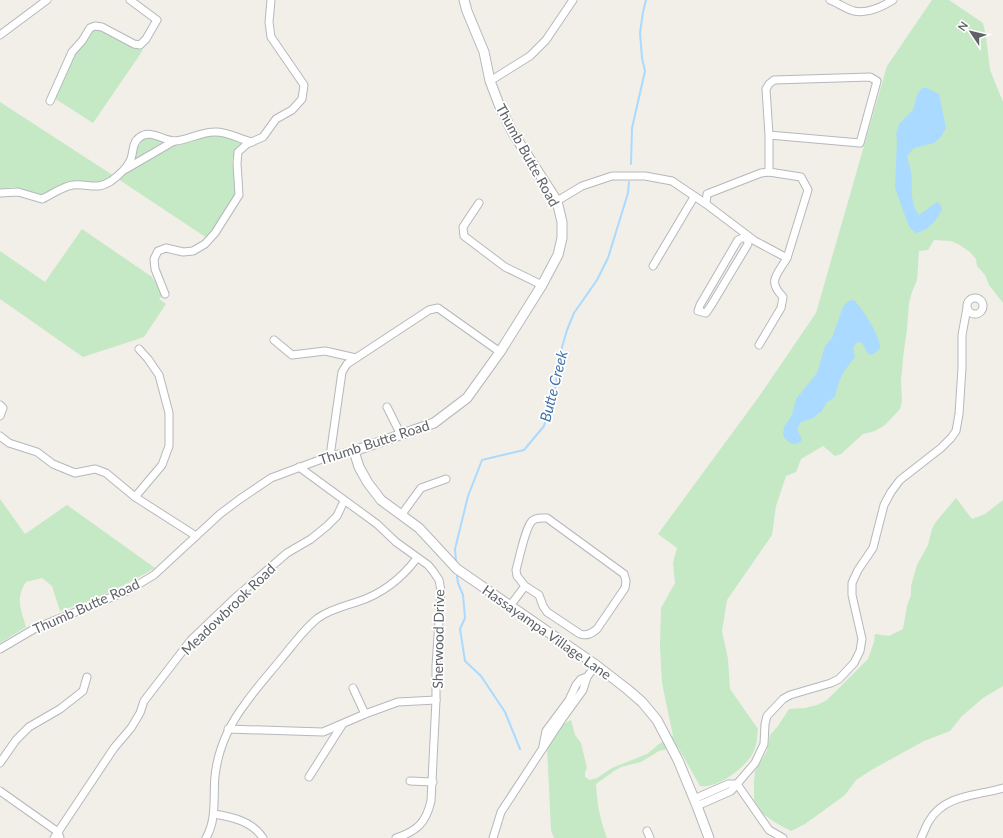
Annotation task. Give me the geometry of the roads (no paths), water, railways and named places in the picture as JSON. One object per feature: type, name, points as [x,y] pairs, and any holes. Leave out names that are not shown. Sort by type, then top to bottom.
[{"type":"street","points":[[50,101],[72,52],[82,41],[90,28],[96,26],[102,27],[134,44],[140,45],[146,39],[157,20],[130,0]]},
{"type":"street","points":[[165,294],[155,269],[154,259],[158,251],[166,248],[183,252],[193,250],[205,244],[215,233],[239,195],[237,163],[238,152],[247,144],[263,137],[276,120],[292,110],[302,99],[304,85],[271,37],[269,22],[271,0]]},
{"type":"street","name":"Thumb Butte Road","points":[[0,649],[34,629],[129,590],[154,575],[230,506],[270,478],[330,456],[354,451],[434,423],[467,398],[500,352],[542,285],[558,255],[562,238],[562,222],[557,201],[513,133],[500,107],[490,81],[484,52],[464,0]]},
{"type":"street","points":[[490,81],[530,56],[546,40],[573,0]]},
{"type":"street","points":[[830,0],[854,11],[868,11],[884,6],[893,0]]},
{"type":"street","points":[[0,35],[44,1]]},
{"type":"street","points":[[769,135],[860,143],[877,81],[870,77],[774,80],[769,84],[766,89],[769,135],[769,172]]},
{"type":"street","points":[[0,193],[18,192],[42,199],[71,185],[99,187],[111,181],[124,170],[174,141],[213,132],[227,133],[242,140],[252,142]]},
{"type":"street","points":[[124,170],[131,160],[132,148],[138,137],[144,134],[153,134],[174,141]]},
{"type":"street","points":[[706,204],[707,194],[761,173],[769,172],[801,177],[808,190],[787,258],[774,279],[775,290],[783,297],[780,308],[759,345]]},
{"type":"street","points":[[557,201],[582,186],[612,176],[645,176],[672,181],[706,204],[747,236],[787,258]]},
{"type":"street","points":[[653,266],[694,196]]},
{"type":"street","points":[[479,203],[463,227],[464,236],[505,267],[542,285]]},
{"type":"street","points":[[747,236],[748,244],[712,304],[706,313],[698,311],[700,305],[738,240],[747,236]]},
{"type":"street","points":[[330,456],[342,372],[347,364],[429,310],[438,308],[500,352]]},
{"type":"street","points":[[696,802],[723,790],[731,791],[738,784],[755,763],[764,744],[767,716],[782,699],[790,695],[831,683],[843,675],[854,663],[860,651],[862,639],[852,595],[852,584],[858,570],[873,548],[884,505],[900,480],[941,448],[956,431],[959,414],[962,368],[962,335],[967,308]]},
{"type":"street","points":[[274,340],[292,355],[325,351],[356,358]]},
{"type":"street","points":[[135,497],[162,464],[170,446],[168,414],[159,375],[148,358],[139,349]]},
{"type":"street","points":[[0,405],[3,408],[0,416]]},
{"type":"street","points":[[387,408],[401,435]]},
{"type":"street","points":[[0,436],[9,443],[37,452],[53,464],[75,473],[95,469],[106,473],[135,497],[196,536]]},
{"type":"street","name":"Hassayampa Village Lane","points":[[354,451],[359,467],[368,483],[381,500],[419,528],[458,569],[596,665],[627,688],[642,702],[657,720],[696,802],[710,838]]},
{"type":"street","name":"Sherwood Drive","points":[[299,467],[377,524],[396,542],[433,571],[439,580],[441,591],[436,666],[433,782],[431,801],[428,813],[413,831],[396,838]]},
{"type":"street","points":[[402,514],[422,488],[446,479]]},
{"type":"street","name":"Meadowbrook Road","points":[[57,836],[114,748],[131,728],[140,713],[144,700],[191,640],[235,598],[287,553],[311,539],[328,526],[337,516],[344,501]]},
{"type":"street","points":[[540,518],[547,518],[624,574],[626,581],[624,588],[597,630],[592,634],[586,635],[580,634],[547,612],[543,606],[539,594],[525,586],[517,576],[516,570],[528,527],[532,521],[540,518]]},
{"type":"street","points":[[206,838],[213,820],[215,776],[224,738],[232,722],[246,702],[302,633],[318,618],[343,606],[359,602],[381,592],[396,582],[417,558]]},
{"type":"street","points":[[510,606],[525,586]]},
{"type":"street","points":[[493,838],[501,812],[542,750],[546,731],[565,710],[576,685],[581,679],[587,676],[596,665]]},
{"type":"street","points":[[0,763],[16,740],[29,727],[60,709],[82,691],[87,677]]},
{"type":"street","points":[[353,688],[365,714]]},
{"type":"street","points":[[228,729],[323,732],[398,702],[436,700]]},
{"type":"street","points":[[309,777],[343,725]]},
{"type":"street","points":[[410,781],[433,782]]},
{"type":"street","points":[[738,784],[768,830],[782,838]]},
{"type":"street","points":[[921,838],[929,821],[937,810],[948,802],[957,798],[1003,788]]},
{"type":"street","points":[[0,791],[57,836]]},
{"type":"street","points":[[214,814],[236,817],[247,823],[263,838]]},
{"type":"street","points":[[647,831],[650,838]]},
{"type":"water","points":[[922,88],[927,88],[939,94],[946,128],[941,137],[934,143],[914,148],[907,156],[911,172],[913,200],[916,211],[919,215],[937,202],[940,204],[942,209],[932,224],[925,230],[916,233],[908,224],[895,188],[896,135],[899,124],[913,110],[917,95]]},
{"type":"water","points":[[854,300],[875,330],[880,344],[880,349],[870,355],[861,342],[856,343],[853,348],[855,357],[842,376],[835,397],[827,402],[822,411],[813,418],[801,422],[797,429],[802,440],[797,444],[791,444],[783,435],[784,427],[792,415],[796,399],[817,373],[825,346],[832,338],[843,307],[848,301]]},
{"type":"waterway","name":"Butte Creek","points":[[631,164],[632,128],[645,71],[642,58],[640,33],[646,0]]},
{"type":"waterway","name":"Butte Creek","points":[[456,561],[455,549],[468,496],[482,460],[524,450],[544,426],[555,390],[560,354],[567,330],[574,313],[597,280],[608,258],[628,193],[629,182]]},
{"type":"waterway","name":"Butte Creek","points":[[457,576],[463,595],[465,618],[460,629],[465,661],[481,676],[505,712],[520,749]]}]
